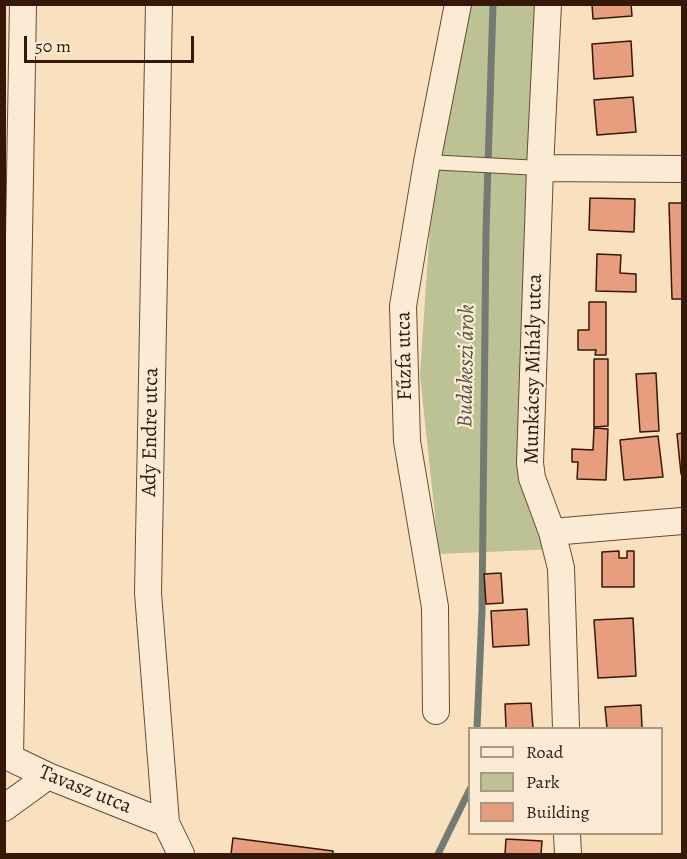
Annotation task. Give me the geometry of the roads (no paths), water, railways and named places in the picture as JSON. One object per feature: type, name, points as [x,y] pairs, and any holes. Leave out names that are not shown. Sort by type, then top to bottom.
[{"type":"street","points":[[7,756],[23,4]]},
{"type":"street","name":"Ady Endre utca","points":[[159,4],[148,593],[166,823],[182,855]]},
{"type":"street","name":"Fűzfa utca","points":[[436,711],[435,607],[407,441],[403,306],[427,162],[458,4]]},
{"type":"street","name":"Munkácsy Mihály utca","points":[[548,4],[540,168],[531,463],[533,483],[552,532],[560,561],[566,727]]},
{"type":"street","points":[[540,168],[682,169]]},
{"type":"street","points":[[552,532],[682,521]]},
{"type":"street","name":"Tavasz utca","points":[[7,756],[48,776],[166,823]]},
{"type":"street","points":[[4,808],[48,776]]},
{"type":"street","points":[[567,835],[568,855]]},
{"type":"lane","points":[[427,162],[540,168]]},
{"type":"waterway","name":"Budakeszi árok","points":[[477,727],[482,611],[486,231],[493,4]]},
{"type":"waterway","name":"Budakeszi árok","points":[[438,854],[468,793]]}]
